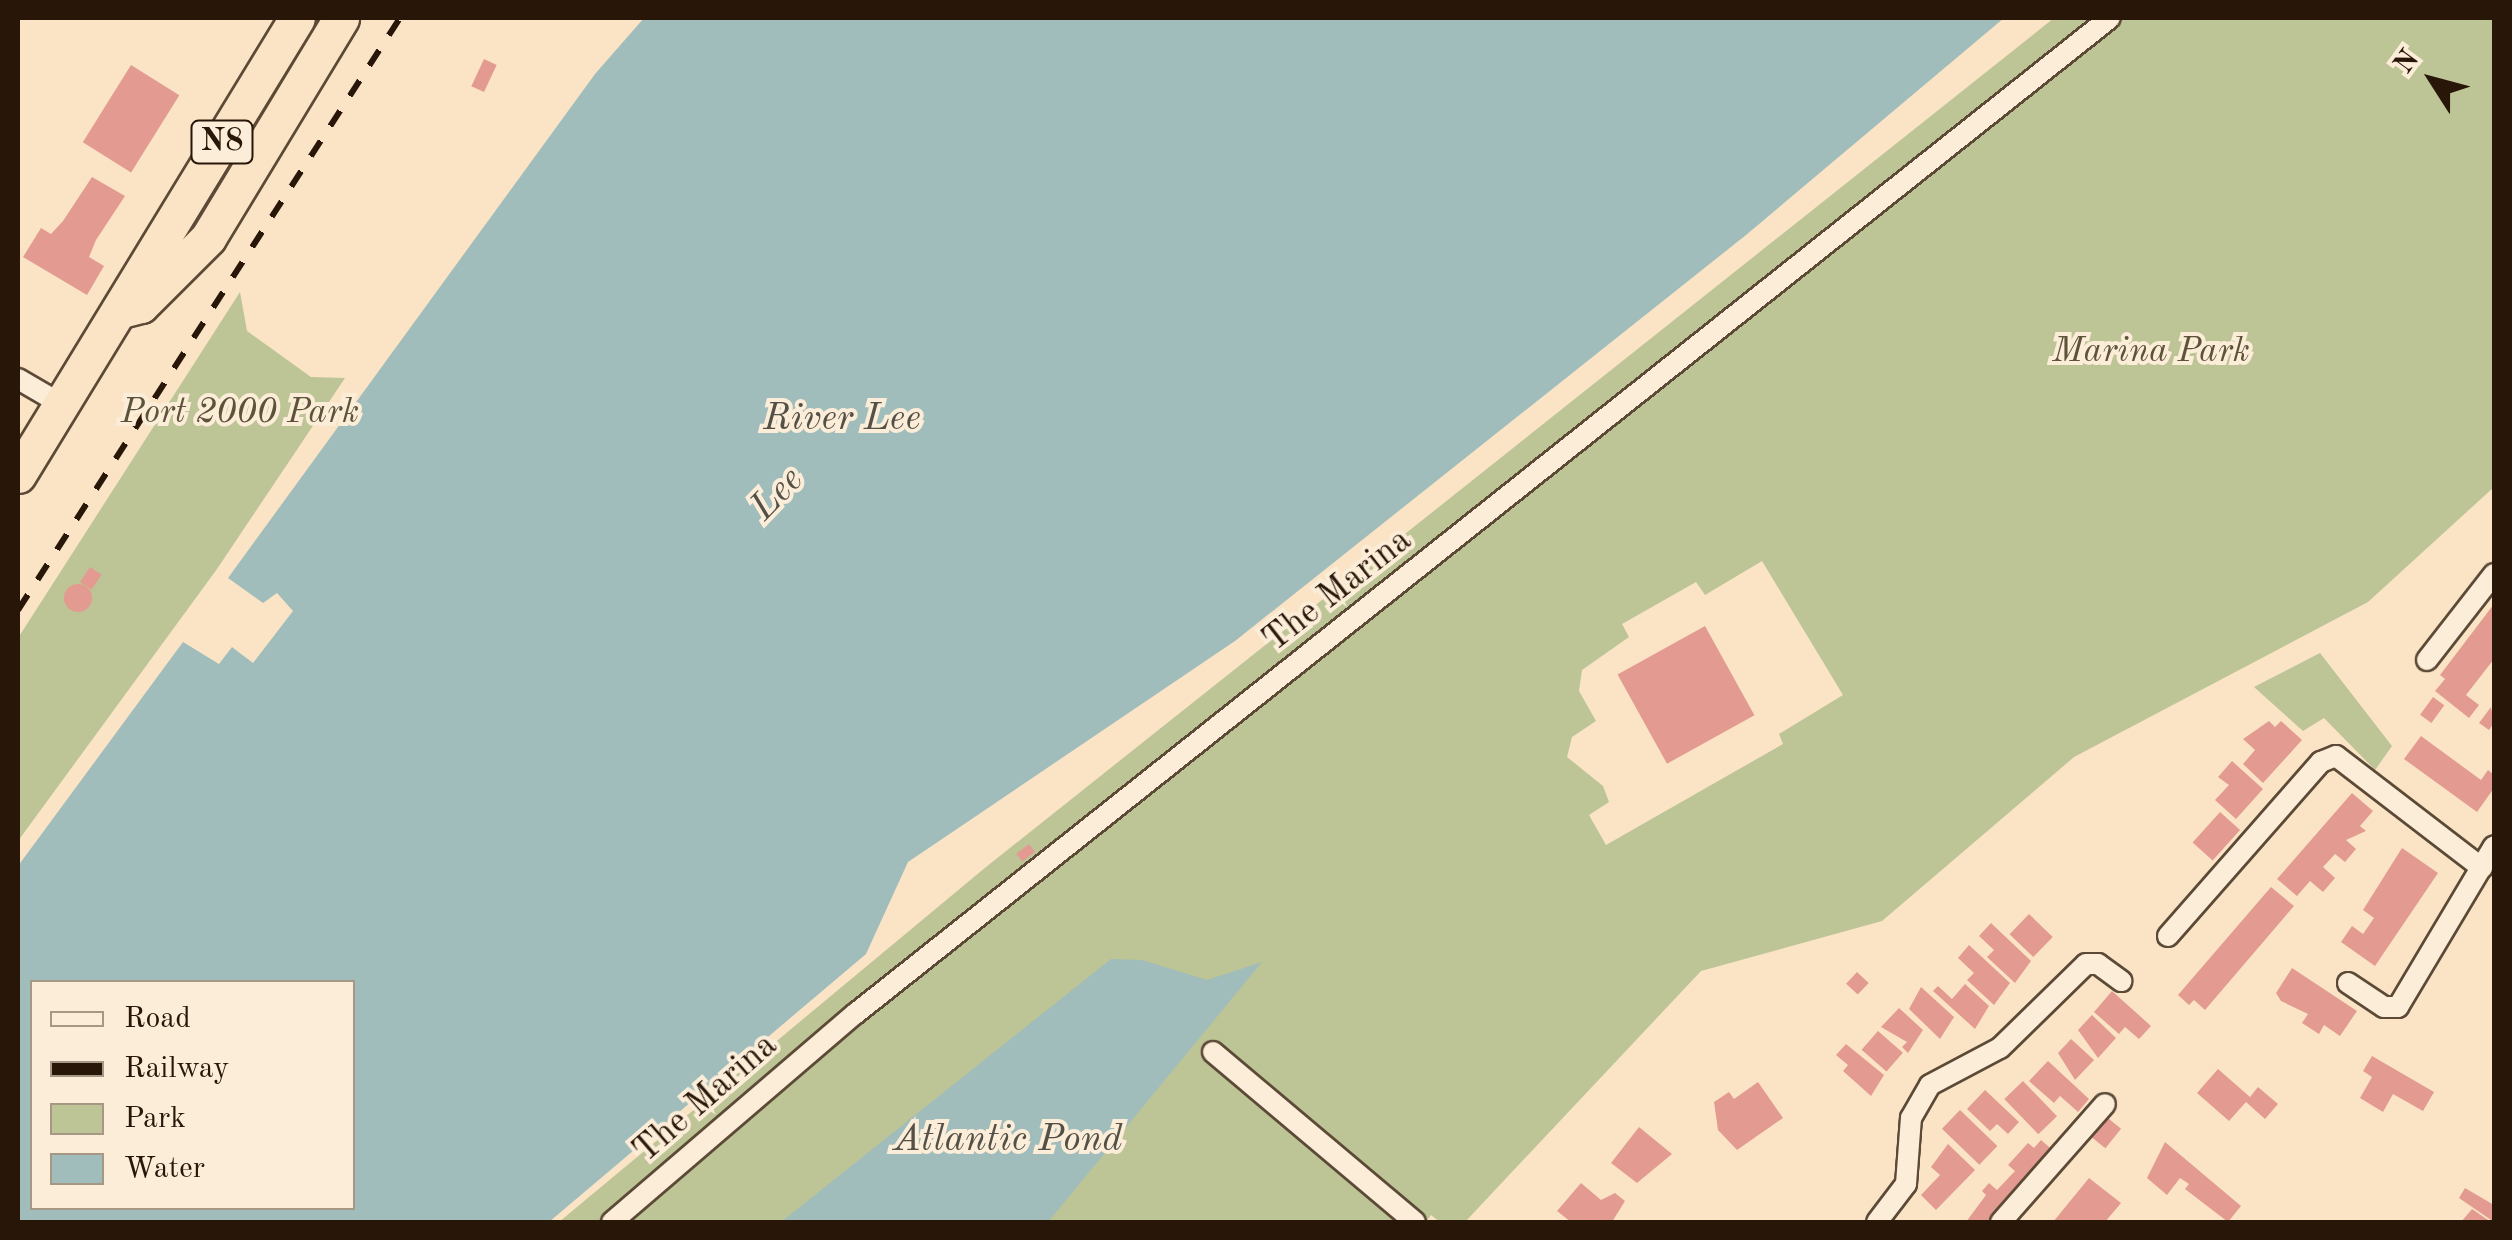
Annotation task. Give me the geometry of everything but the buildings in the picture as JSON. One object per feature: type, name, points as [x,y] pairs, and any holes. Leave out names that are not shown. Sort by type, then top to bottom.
[{"type":"highway","name":"N8","points":[[18,475],[297,18]]},
{"type":"highway","points":[[119,310],[141,305],[192,260],[341,18]]},
{"type":"street","name":"The Marina","points":[[612,1222],[856,1014],[2110,18]]},
{"type":"street","points":[[18,378],[61,404]]},
{"type":"street","points":[[2427,660],[2494,576]]},
{"type":"street","points":[[2168,936],[2321,762],[2336,756],[2482,868]]},
{"type":"street","points":[[2348,983],[2384,1007],[2398,1007],[2494,846]]},
{"type":"street","points":[[1877,1222],[1906,1184],[1911,1118],[1930,1085],[2000,1048],[2086,964],[2098,964],[2121,981]]},
{"type":"street","points":[[1213,1052],[1414,1222]]},
{"type":"street","points":[[2001,1222],[2105,1104]]},
{"type":"green space","name":"Marina Park","points":[[2054,18],[2494,18],[2494,487],[2368,602],[2074,757],[1882,921],[1701,971],[1465,1222],[1440,1222],[1431,1215],[1426,1222],[559,1222],[986,867]],"holes":[[[1762,561],[1843,695],[1779,734],[1783,744],[1606,845],[1589,815],[1609,802],[1603,786],[1567,757],[1572,737],[1596,721],[1579,691],[1582,670],[1629,637],[1622,624],[1696,582],[1705,595]]]},
{"type":"green space","name":"Port 2000 Park","points":[[240,292],[247,331],[311,377],[345,378],[217,569],[18,841],[18,638]]},
{"type":"green space","points":[[2320,653],[2392,746],[2375,770],[2324,718],[2303,731],[2254,687]]},
{"type":"water","name":"River Lee","points":[[644,18],[2004,18],[1746,235],[1235,641],[908,862],[866,954],[549,1222],[18,1222],[18,866],[183,642],[219,664],[232,647],[253,663],[293,611],[277,593],[263,603],[228,578],[595,74]]},
{"type":"water","name":"Atlantic Pond","points":[[1111,959],[1142,960],[1207,980],[1262,962],[1048,1222],[781,1222]]},
{"type":"railway","points":[[18,610],[400,18]]},
{"type":"water label","name":"Lee","points":[[778,495]]}]
